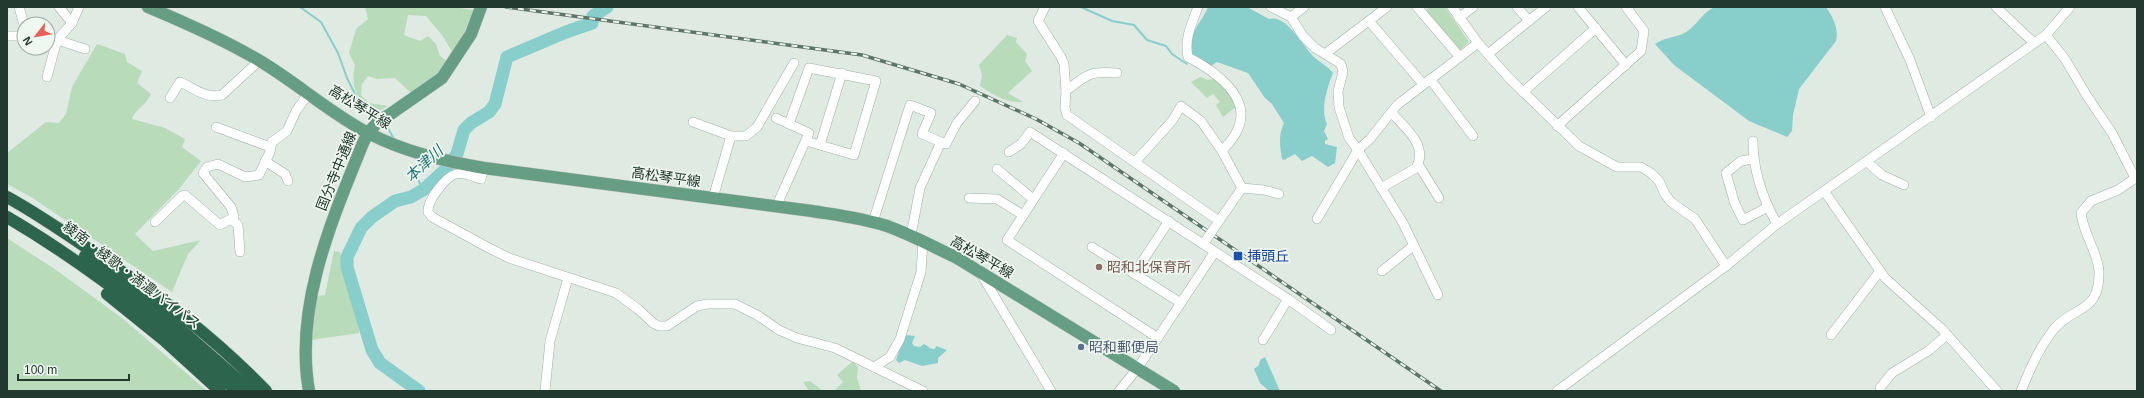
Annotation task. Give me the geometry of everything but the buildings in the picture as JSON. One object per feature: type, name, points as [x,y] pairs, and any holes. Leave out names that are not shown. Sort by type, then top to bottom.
[{"type":"highway","points":[[7,197],[31,210],[160,297],[229,353],[266,391]]},
{"type":"highway","name":"綾南・綾歌・満濃バイパス","points":[[7,205],[80,252],[155,307],[209,359],[237,391]]},
{"type":"highway","name":"綾南・綾歌・満濃バイパス","points":[[7,217],[73,259],[251,391]]},
{"type":"highway","points":[[7,225],[107,294],[164,340],[220,391]]},
{"type":"main road","name":"高松琴平線","points":[[148,7],[259,60],[368,132],[395,145],[442,160],[484,168],[812,211],[873,222],[911,236],[980,272],[1174,391]]},
{"type":"main road","name":"国分寺中通線","points":[[308,391],[304,357],[320,254],[368,132],[376,124],[442,78],[471,34],[481,7]]},
{"type":"street","points":[[59,7],[72,23]]},
{"type":"street","points":[[56,36],[72,23],[79,7]]},
{"type":"street","points":[[1045,7],[1038,21],[1062,57],[1064,64],[1066,91],[1065,108],[1067,115],[1135,162],[1218,223]]},
{"type":"street","points":[[1198,7],[1188,35],[1186,47],[1188,57],[1217,74],[1227,83],[1237,100],[1240,111],[1241,120],[1237,132],[1222,151]]},
{"type":"street","points":[[1271,7],[1291,16],[1303,36],[1315,48],[1341,64],[1343,72],[1338,91],[1339,107],[1349,138],[1403,223],[1438,295]]},
{"type":"street","points":[[1291,16],[1304,7]]},
{"type":"street","points":[[1325,54],[1387,7]]},
{"type":"street","points":[[1417,7],[1459,56]]},
{"type":"street","points":[[1452,7],[1478,43],[1488,54],[1523,92],[1579,146],[1616,167],[1641,167],[1651,173],[1659,182],[1671,202],[1694,219],[1726,266]]},
{"type":"street","points":[[1459,18],[1473,7]]},
{"type":"street","points":[[1516,7],[1529,21]]},
{"type":"street","points":[[1488,54],[1546,7]]},
{"type":"street","points":[[1578,7],[1626,65]]},
{"type":"street","points":[[1557,126],[1641,51],[1644,31],[1626,7]]},
{"type":"street","points":[[1885,7],[1910,60],[1931,117]]},
{"type":"street","points":[[1996,7],[2034,43]]},
{"type":"street","points":[[1557,391],[1726,266],[1777,224],[2046,35],[2070,7]]},
{"type":"street","points":[[1369,21],[1427,82],[1473,136]]},
{"type":"street","points":[[1523,92],[1596,28]]},
{"type":"street","points":[[2021,391],[2036,355],[2045,341],[2062,321],[2076,314],[2088,304],[2098,287],[2099,268],[2082,223],[2081,213],[2091,201],[2118,190],[2136,178],[2112,133],[2087,96],[2065,59],[2046,35]]},
{"type":"street","points":[[56,40],[85,48]]},
{"type":"street","points":[[1317,219],[1358,150],[1370,139],[1397,105],[1459,56],[1478,43]]},
{"type":"street","points":[[47,77],[50,56]]},
{"type":"street","points":[[170,98],[180,82],[203,94],[214,97],[222,95],[259,60]]},
{"type":"street","points":[[693,122],[731,136],[746,136],[757,127],[794,63]]},
{"type":"street","points":[[789,124],[809,68],[842,73],[876,81],[854,155],[806,141]]},
{"type":"street","points":[[1066,91],[1083,78],[1097,72],[1117,73]]},
{"type":"street","points":[[820,145],[842,73]]},
{"type":"street","points":[[155,222],[182,196],[185,195],[220,224],[234,217],[231,206],[203,173],[207,167],[218,164],[245,177],[260,175],[273,140],[287,131],[296,111],[310,93]]},
{"type":"street","points":[[873,222],[910,105],[931,112],[922,134],[946,144],[957,123],[975,101]]},
{"type":"street","points":[[1135,162],[1172,121],[1181,106],[1201,121],[1222,151],[1242,188]]},
{"type":"street","points":[[1381,188],[1416,168],[1418,164],[1419,145],[1392,113]]},
{"type":"street","points":[[776,118],[809,133],[776,207]]},
{"type":"street","points":[[216,127],[270,147]]},
{"type":"street","points":[[1009,152],[1022,144],[1030,132],[1204,242],[1214,253],[1288,299],[1331,330]]},
{"type":"street","points":[[713,198],[731,136]]},
{"type":"street","points":[[1753,141],[1753,159],[1768,207],[1777,224]]},
{"type":"street","points":[[911,236],[920,188],[941,142]]},
{"type":"street","points":[[1064,153],[1007,240],[1158,338]]},
{"type":"street","points":[[1753,159],[1741,161],[1726,173],[1735,204],[1743,220],[1768,207]]},
{"type":"street","points":[[265,161],[285,174],[288,181]]},
{"type":"street","points":[[1867,162],[1882,175],[1904,185]]},
{"type":"street","points":[[1418,164],[1439,198]]},
{"type":"street","points":[[484,168],[481,179],[461,174],[451,177],[430,200],[428,212],[432,217],[489,248],[568,278],[616,293],[638,309],[653,323],[659,326],[667,326],[697,306],[707,304],[734,304],[757,315],[779,330],[797,338],[835,348],[923,391]]},
{"type":"street","points":[[997,169],[1033,199]]},
{"type":"street","points":[[1242,188],[1264,190],[1279,194]]},
{"type":"street","points":[[1204,242],[1242,188]]},
{"type":"street","points":[[1824,191],[1885,278],[1946,335],[1997,391]]},
{"type":"street","points":[[969,198],[997,199],[1023,215]]},
{"type":"street","points":[[231,219],[238,225],[240,252]]},
{"type":"street","points":[[1134,274],[1169,221]]},
{"type":"street","points":[[874,367],[890,357],[900,339],[921,272],[923,241]]},
{"type":"street","points":[[1382,271],[1413,246]]},
{"type":"street","points":[[1092,247],[1181,303]]},
{"type":"street","points":[[1119,391],[1137,369],[1214,253]]},
{"type":"street","points":[[1831,335],[1880,271]]},
{"type":"street","points":[[980,272],[1050,391]]},
{"type":"street","points":[[545,391],[550,340],[568,278]]},
{"type":"street","points":[[1263,340],[1288,299]]},
{"type":"street","points":[[1880,388],[1892,373],[1928,351],[1946,335]]},
{"type":"green space","points":[[365,7],[452,7],[474,10],[454,55],[442,35],[426,16],[408,15],[404,35],[420,41],[428,36],[436,44],[440,56],[447,61],[438,74],[412,94],[395,78],[377,79],[368,76],[362,84],[361,95],[369,103],[388,106],[375,113],[364,105],[356,93],[353,79],[355,65],[349,53],[356,29],[368,19]]},
{"type":"green space","points":[[1430,7],[1445,7],[1469,42],[1459,51],[1425,11]]},
{"type":"green space","points":[[1007,35],[1017,38],[1016,42],[1027,54],[1025,61],[1032,71],[1008,93],[1023,102],[1006,100],[980,86],[982,75],[979,65]]},
{"type":"green space","points":[[97,44],[125,54],[127,62],[142,71],[137,83],[151,94],[132,119],[165,128],[185,139],[182,147],[201,161],[179,189],[135,234],[153,251],[201,240],[188,254],[172,292],[31,197],[7,184],[7,153],[46,122],[59,123],[66,114],[72,87]]},
{"type":"green space","points":[[1200,77],[1208,80],[1218,78],[1229,90],[1237,106],[1223,117],[1216,105],[1220,102],[1213,94],[1207,98],[1191,82]]},
{"type":"green space","points":[[7,238],[56,270],[122,318],[207,391],[7,391]]},
{"type":"green space","points":[[334,251],[340,252],[357,312],[359,333],[311,340],[317,296],[325,295]]},
{"type":"green space","points":[[853,361],[858,368],[857,378],[861,391],[834,391],[843,382],[837,375]]},
{"type":"green space","points":[[810,381],[823,391],[809,391],[803,382]]},
{"type":"water","points":[[1208,7],[1247,7],[1269,19],[1282,21],[1294,32],[1314,57],[1329,68],[1333,73],[1325,99],[1324,112],[1327,124],[1324,131],[1328,139],[1325,141],[1325,144],[1337,147],[1335,163],[1328,167],[1312,156],[1302,161],[1295,154],[1284,160],[1282,159],[1280,136],[1284,123],[1272,104],[1265,98],[1248,73],[1217,62],[1211,66],[1192,56],[1191,47],[1193,35]]},
{"type":"water","points":[[1715,7],[1826,7],[1831,15],[1837,32],[1836,41],[1799,89],[1793,115],[1792,131],[1787,137],[1749,121],[1674,65],[1655,44],[1659,41],[1685,33],[1707,12]]},
{"type":"water","points":[[905,335],[915,336],[912,343],[914,346],[920,347],[924,344],[932,349],[935,349],[936,346],[947,350],[938,358],[938,363],[922,366],[905,360],[899,363],[896,360]]},
{"type":"water","points":[[1265,357],[1280,391],[1269,391],[1260,383],[1254,369],[1259,365],[1260,360]]},
{"type":"waterway","points":[[300,7],[321,22],[338,53],[347,78],[361,106],[364,111],[377,117]]},
{"type":"waterway","name":"本津川","points":[[419,391],[380,363],[372,350],[347,267],[347,257],[361,228],[372,217],[395,201],[411,197],[423,190],[445,170],[457,154],[464,130],[471,123],[489,112],[495,104],[507,57],[566,32],[592,23],[593,16],[607,7]]},
{"type":"waterway","points":[[1081,7],[1112,21],[1134,25],[1147,40],[1166,46],[1172,54],[1187,64]]},
{"type":"waterway","points":[[376,116],[386,110]]},
{"type":"waterway","points":[[386,125],[394,139]]},
{"type":"waterway","points":[[416,175],[423,190]]},
{"type":"railway","points":[[506,7],[862,55],[959,84],[1036,119],[1079,143],[1441,391]]},
{"type":"place","name":"挿頭丘","points":[[1238,256]]},
{"type":"place","name":"昭和北保育所","points":[[1099,267]]},
{"type":"place","name":"昭和郵便局","points":[[1081,347]]}]
